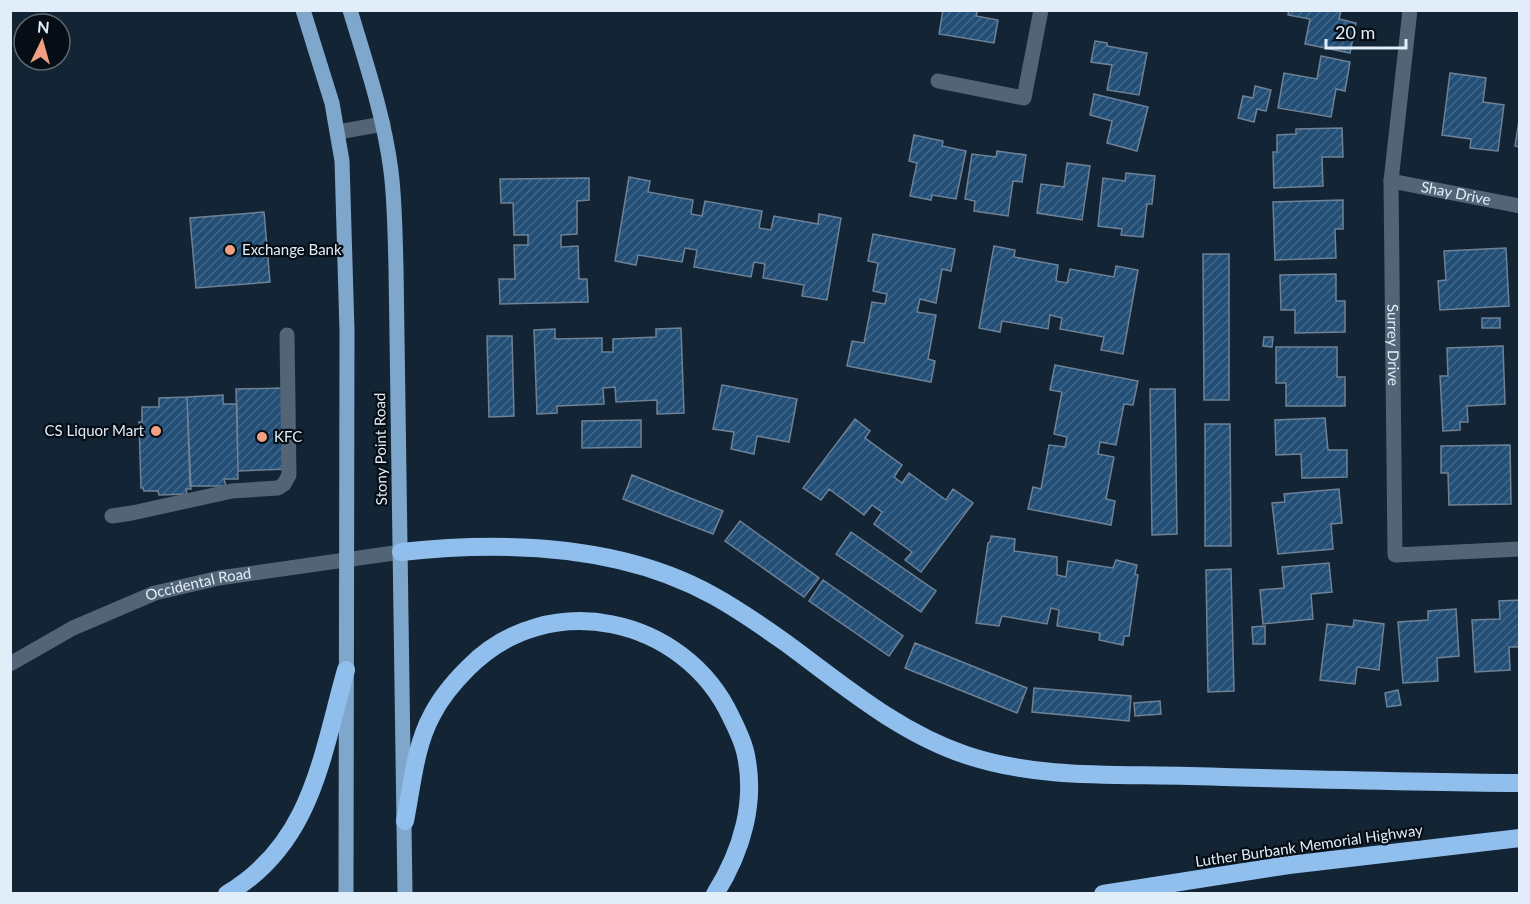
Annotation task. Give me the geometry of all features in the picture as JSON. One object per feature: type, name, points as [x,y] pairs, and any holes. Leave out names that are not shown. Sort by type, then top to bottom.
[{"type":"highway","points":[[401,552],[445,548],[561,550],[591,553],[653,569],[711,594],[786,643],[869,704],[910,730],[965,755],[1017,768],[1082,773],[1520,783]]},
{"type":"highway","points":[[405,821],[422,742],[431,716],[443,696],[476,660],[495,645],[519,632],[548,624],[576,621],[606,622],[659,641],[686,658],[706,678],[724,702],[745,750],[748,773],[746,824],[728,872],[714,894]]},
{"type":"highway","points":[[227,894],[263,868],[295,827],[315,778],[346,670]]},
{"type":"highway","name":"Luther Burbank Memorial Highway","points":[[1103,894],[1289,865],[1520,838]]},
{"type":"main road","points":[[303,10],[324,74],[338,132],[344,197],[347,331],[346,894]]},
{"type":"main road","name":"Stony Point Road","points":[[350,10],[373,84],[382,124],[391,170],[395,222],[405,894]]},
{"type":"street","points":[[938,81],[1024,98],[1041,10]]},
{"type":"street","name":"Surrey Drive","points":[[1410,10],[1391,181],[1395,555],[1520,549]]},
{"type":"street","points":[[338,132],[382,124]]},
{"type":"street","name":"Shay Drive","points":[[1391,181],[1520,206]]},
{"type":"street","points":[[111,516],[232,491],[278,488],[284,484],[289,475],[288,335]]},
{"type":"street","name":"Occidental Road","points":[[10,664],[73,628],[155,593],[219,578],[401,552]]},
{"type":"building","points":[[943,10],[978,10],[976,16],[998,20],[994,43],[939,34]]},
{"type":"building","points":[[1289,10],[1341,10],[1339,19],[1356,23],[1350,53],[1305,44],[1310,19],[1288,15]]},
{"type":"building","points":[[1095,41],[1107,43],[1107,46],[1147,53],[1139,95],[1107,90],[1112,65],[1091,62]]},
{"type":"building","points":[[1321,56],[1350,62],[1345,91],[1336,89],[1331,117],[1278,108],[1284,73],[1317,79]]},
{"type":"building","points":[[1450,73],[1486,78],[1483,102],[1504,105],[1498,151],[1470,148],[1471,139],[1442,135]]},
{"type":"building","points":[[1255,86],[1271,90],[1266,111],[1257,109],[1254,122],[1238,118],[1243,96],[1253,98]]},
{"type":"building","points":[[1094,94],[1148,107],[1137,151],[1107,143],[1112,121],[1090,115]]},
{"type":"building","points":[[1520,114],[1520,147],[1515,146]]},
{"type":"building","points":[[1342,128],[1343,157],[1322,157],[1323,186],[1274,188],[1273,152],[1277,152],[1277,135],[1296,134],[1296,129]]},
{"type":"building","points":[[914,135],[943,141],[942,146],[966,151],[956,199],[932,195],[931,200],[910,196],[917,163],[909,161]]},
{"type":"building","points":[[997,151],[1026,155],[1022,182],[1013,181],[1008,216],[974,211],[975,201],[965,199],[972,154],[996,157]]},
{"type":"building","points":[[1067,163],[1090,166],[1082,220],[1037,213],[1041,184],[1064,187]]},
{"type":"building","points":[[1126,173],[1155,176],[1152,204],[1147,204],[1143,237],[1121,235],[1122,229],[1098,226],[1103,178],[1125,181]]},
{"type":"building","points":[[629,177],[650,181],[648,192],[693,200],[691,214],[702,216],[705,201],[762,211],[759,228],[771,230],[774,216],[818,224],[819,214],[841,218],[827,300],[802,296],[804,285],[763,278],[765,264],[754,262],[751,277],[694,267],[697,250],[685,248],[682,262],[638,255],[636,265],[615,261]]},
{"type":"building","points":[[589,178],[589,200],[577,201],[577,234],[561,235],[561,247],[578,246],[579,279],[587,279],[588,302],[500,304],[499,279],[515,279],[514,245],[528,245],[528,235],[514,235],[513,203],[501,203],[500,179]]},
{"type":"building","points":[[1343,200],[1343,229],[1335,229],[1336,258],[1275,260],[1273,202]]},
{"type":"building","name":"Exchange Bank","points":[[264,212],[270,282],[196,288],[190,218]]},
{"type":"building","points":[[873,234],[955,249],[951,271],[942,269],[936,303],[920,299],[917,312],[936,315],[928,359],[935,361],[931,382],[847,366],[852,341],[864,343],[872,302],[885,304],[887,294],[873,291],[878,263],[868,261]]},
{"type":"building","points":[[994,246],[1015,250],[1014,257],[1058,265],[1056,281],[1067,283],[1070,269],[1114,277],[1116,266],[1138,270],[1123,354],[1101,350],[1104,337],[1060,329],[1062,318],[1050,315],[1048,329],[1002,321],[1000,332],[979,328]]},
{"type":"building","points":[[1506,248],[1509,306],[1440,310],[1438,281],[1446,280],[1444,251]]},
{"type":"building","points":[[1203,254],[1229,254],[1229,400],[1204,400]]},
{"type":"building","points":[[1336,274],[1336,301],[1345,301],[1345,332],[1295,333],[1295,310],[1281,310],[1280,275]]},
{"type":"building","points":[[1482,318],[1500,318],[1500,328],[1482,328]]},
{"type":"building","points":[[681,328],[684,413],[657,414],[657,400],[616,402],[615,387],[603,388],[604,404],[557,406],[557,413],[537,414],[534,330],[555,329],[555,339],[602,338],[602,352],[613,352],[613,339],[656,337],[656,329]]},
{"type":"building","points":[[487,336],[512,336],[514,416],[489,417]]},
{"type":"building","points":[[1264,337],[1273,337],[1272,347],[1263,346]]},
{"type":"building","points":[[1503,346],[1505,404],[1467,406],[1468,422],[1460,422],[1460,430],[1443,431],[1440,376],[1448,376],[1447,348]]},
{"type":"building","points":[[1276,347],[1337,347],[1337,377],[1345,377],[1345,406],[1286,406],[1286,383],[1276,383]]},
{"type":"building","points":[[1055,365],[1138,381],[1133,405],[1124,404],[1116,445],[1100,442],[1098,454],[1114,457],[1106,499],[1115,501],[1111,525],[1028,509],[1033,487],[1041,489],[1049,445],[1065,447],[1067,437],[1054,434],[1062,392],[1050,390]]},
{"type":"building","points":[[722,385],[797,399],[789,442],[757,436],[754,454],[731,449],[734,432],[713,429]]},
{"type":"building","name":"KFC","points":[[285,388],[288,469],[238,471],[236,389]]},
{"type":"building","points":[[1150,389],[1175,389],[1177,534],[1152,535]]},
{"type":"building","points":[[223,395],[223,404],[237,404],[238,479],[224,479],[226,486],[190,486],[187,397]]},
{"type":"building","points":[[187,397],[191,489],[186,489],[187,494],[159,495],[158,491],[144,491],[141,488],[139,422],[142,422],[142,407],[159,407],[159,398]]},
{"type":"building","points":[[1325,418],[1328,450],[1347,450],[1347,477],[1302,478],[1301,454],[1276,455],[1275,420]]},
{"type":"building","points":[[855,419],[870,431],[865,438],[902,465],[894,477],[902,483],[909,473],[946,500],[953,489],[973,503],[921,572],[905,560],[912,552],[874,524],[882,512],[872,505],[864,515],[829,489],[821,500],[803,488]]},
{"type":"building","points":[[641,420],[641,447],[582,448],[582,421]]},
{"type":"building","points":[[1205,424],[1230,424],[1231,546],[1205,546]]},
{"type":"building","points":[[1510,445],[1511,504],[1449,505],[1448,473],[1441,473],[1441,446]]},
{"type":"building","points":[[632,475],[723,511],[713,534],[623,499]]},
{"type":"building","points":[[1339,489],[1342,523],[1331,524],[1333,549],[1278,554],[1272,503],[1285,502],[1284,494]]},
{"type":"building","points":[[740,521],[819,578],[804,597],[725,541]]},
{"type":"building","points":[[851,532],[936,591],[921,612],[836,554]]},
{"type":"building","points":[[991,536],[1015,539],[1014,551],[1057,557],[1057,575],[1066,577],[1068,561],[1113,568],[1116,560],[1137,565],[1135,574],[1138,575],[1129,636],[1124,636],[1123,645],[1099,640],[1100,633],[1057,626],[1059,610],[1051,608],[1047,624],[1002,616],[999,626],[976,623]]},
{"type":"building","points":[[1329,563],[1332,592],[1311,594],[1313,619],[1263,624],[1260,590],[1284,588],[1282,567]]},
{"type":"building","points":[[1231,569],[1234,691],[1208,692],[1206,570]]},
{"type":"building","points":[[823,580],[903,636],[889,656],[809,601]]},
{"type":"building","points":[[1520,600],[1520,647],[1509,647],[1510,670],[1475,672],[1472,620],[1500,619],[1499,601]]},
{"type":"building","points":[[1456,609],[1459,656],[1437,658],[1438,681],[1403,683],[1398,622],[1428,620],[1428,611]]},
{"type":"building","points":[[1354,620],[1384,624],[1379,670],[1357,667],[1355,684],[1320,680],[1327,624],[1353,627]]},
{"type":"building","points":[[1265,626],[1265,644],[1253,644],[1252,627]]},
{"type":"building","points":[[915,643],[1027,688],[1017,713],[905,668]]},
{"type":"building","points":[[1034,688],[1131,696],[1129,721],[1032,712]]},
{"type":"building","points":[[1398,690],[1401,705],[1387,707],[1385,693]]},
{"type":"building","points":[[1160,701],[1161,714],[1135,716],[1134,703]]},
{"type":"place","name":"Exchange Bank","points":[[230,250]]},
{"type":"place","name":"CS Liquor Mart","points":[[156,431]]},
{"type":"place","name":"KFC","points":[[262,437]]}]
